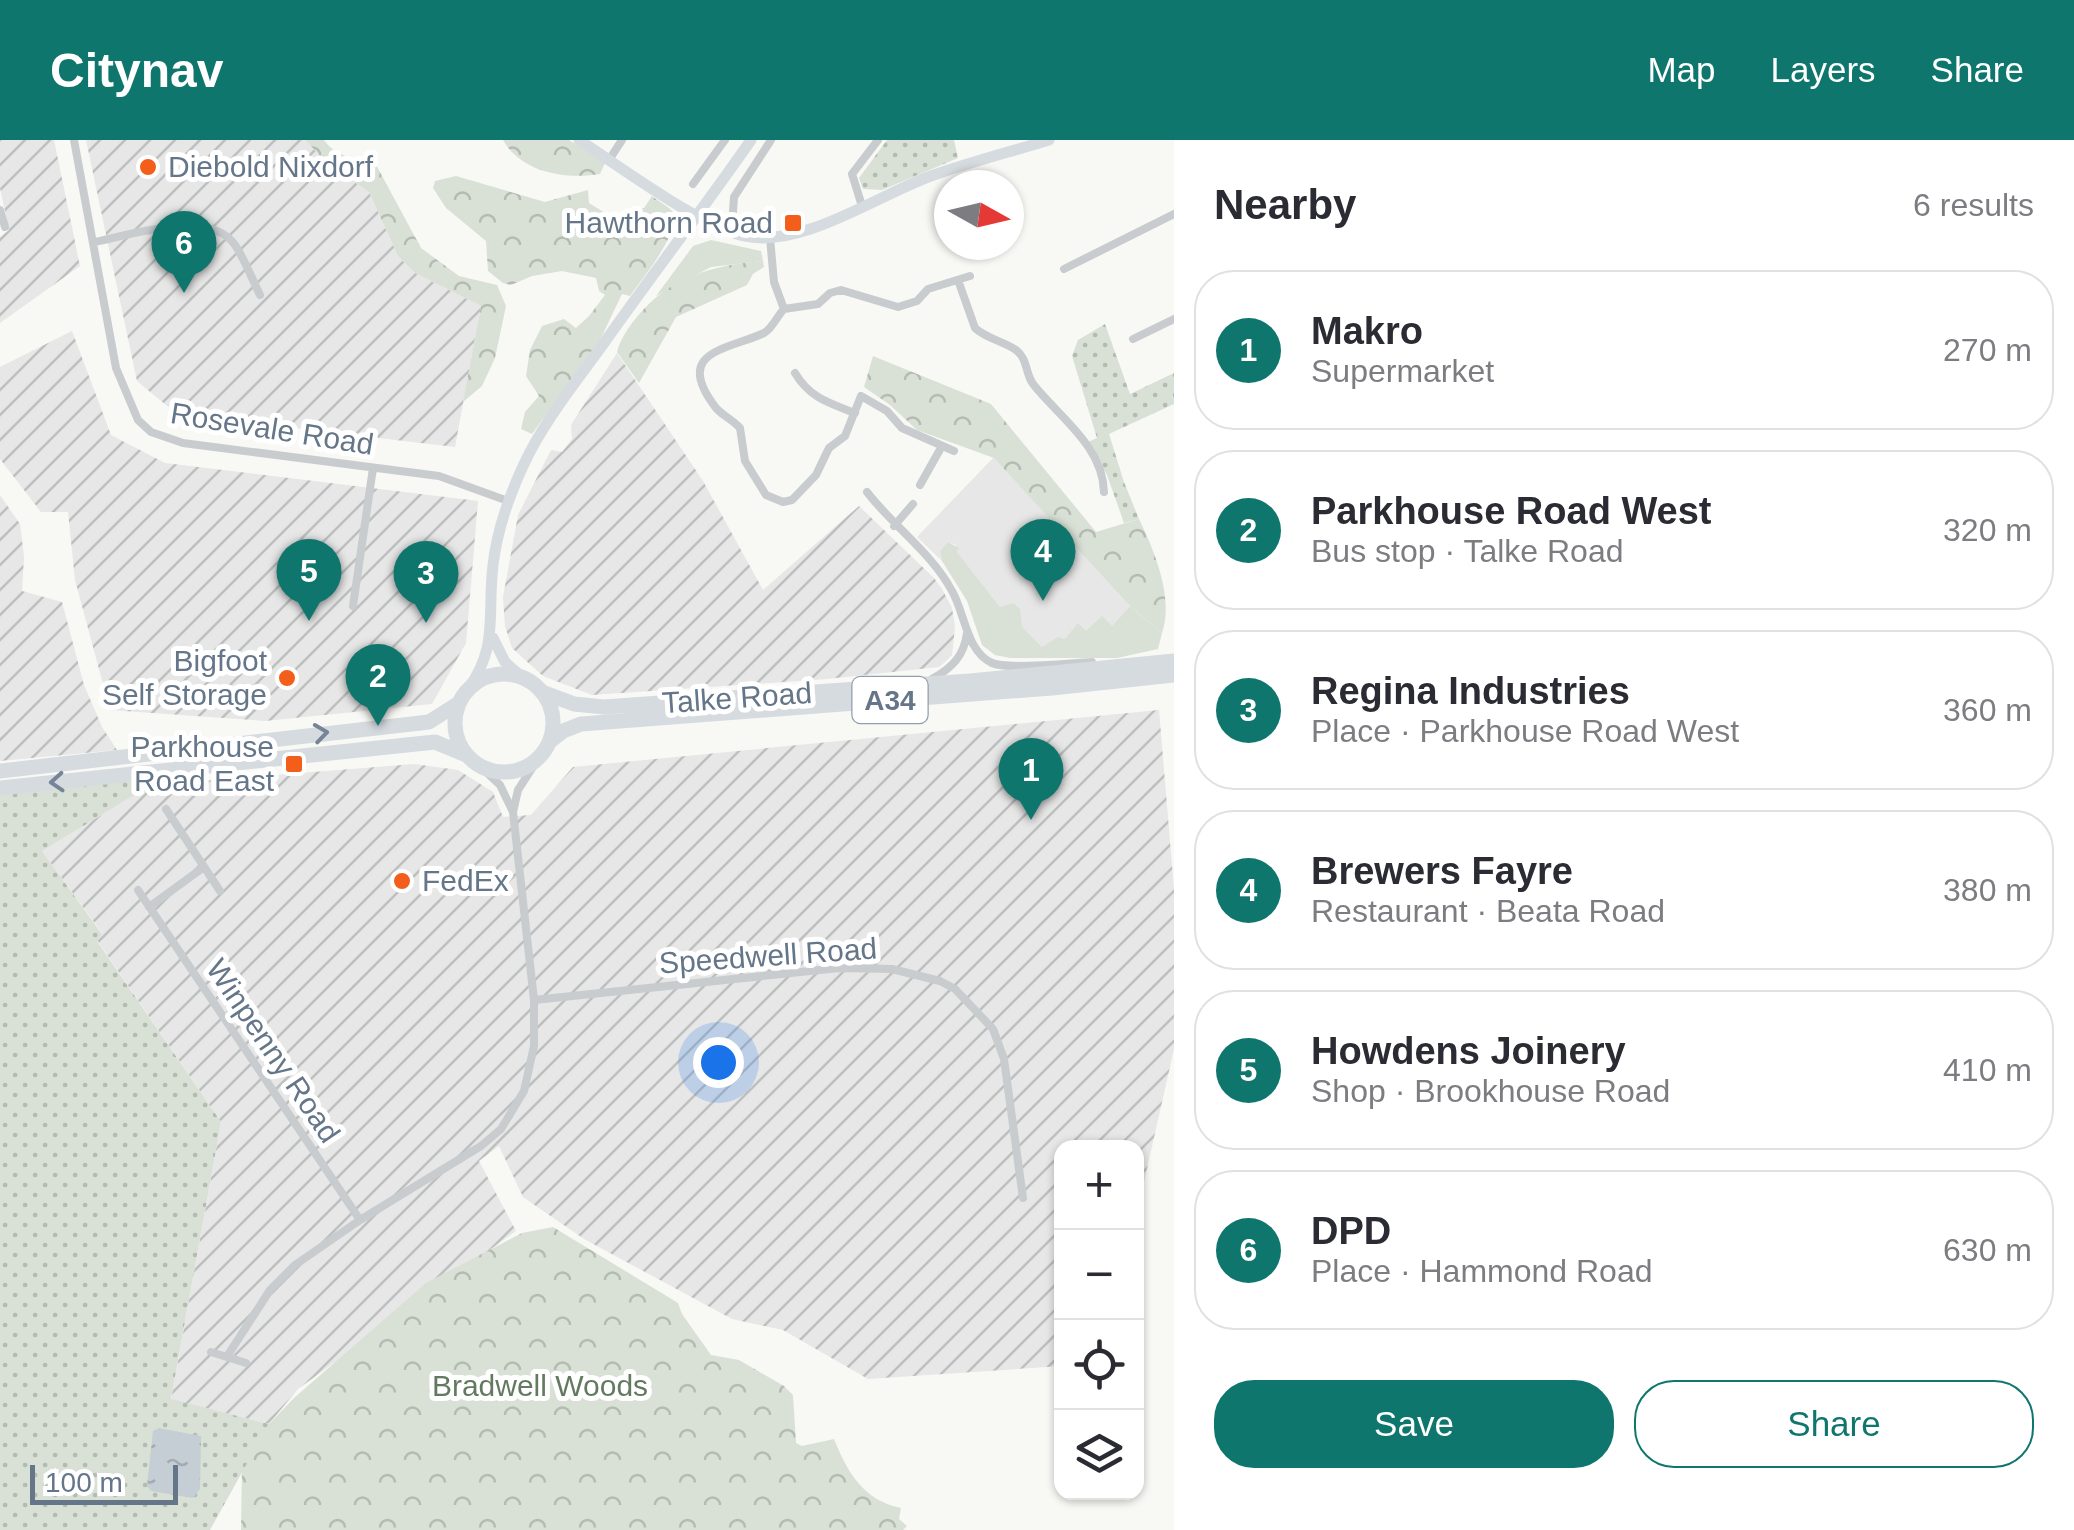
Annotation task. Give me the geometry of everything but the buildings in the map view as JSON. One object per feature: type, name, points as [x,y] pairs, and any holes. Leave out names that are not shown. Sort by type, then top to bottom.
[{"type":"highway","name":"Talke Road","points":[[542,692],[574,704],[604,707],[1173,666]]},
{"type":"highway","name":"Talke Road","points":[[549,742],[582,724],[1052,688],[1173,666]]},
{"type":"highway","points":[[464,754],[454,728],[459,703],[468,688],[489,676],[522,677]]},
{"type":"highway","name":"A34","points":[[522,677],[542,692]]},
{"type":"highway","points":[[0,788],[435,742],[464,754],[481,767],[511,772],[538,759],[549,742],[552,717],[542,692]]},
{"type":"highway","points":[[0,771],[429,722],[459,703]]},
{"type":"street","name":"Rosevale Road","points":[[74,140],[116,368],[131,409],[151,432],[184,443],[440,476],[508,501]]},
{"type":"street","points":[[579,140],[698,216],[733,233],[770,238],[822,224],[930,176],[1049,140]]},
{"type":"street","points":[[609,160],[622,140]]},
{"type":"street","points":[[699,181],[725,140]]},
{"type":"street","points":[[468,688],[483,669],[488,653],[493,562],[508,501],[543,429],[751,140]]},
{"type":"street","points":[[733,212],[734,197],[772,140]]},
{"type":"street","points":[[862,206],[852,174],[878,140]]},
{"type":"street","points":[[0,210],[4,227]]},
{"type":"street","points":[[1064,269],[1174,214]]},
{"type":"street","points":[[94,242],[196,224],[216,230],[234,242],[260,294]]},
{"type":"street","points":[[770,238],[774,282],[784,310]]},
{"type":"street","points":[[861,396],[845,436],[829,448],[816,475],[792,500],[783,502],[766,495],[746,462],[740,428],[718,411],[700,373],[708,356],[766,332],[784,310],[818,304],[830,293],[840,290],[898,308],[907,307],[928,290],[970,276]]},
{"type":"street","points":[[958,280],[975,328],[1025,359],[1034,385],[1083,439],[1104,476],[1104,492]]},
{"type":"street","points":[[1134,339],[1174,320]]},
{"type":"street","points":[[795,373],[815,397],[855,413]]},
{"type":"street","points":[[848,390],[887,411],[902,428],[954,451]]},
{"type":"street","points":[[1049,398],[1058,390]]},
{"type":"street","points":[[920,485],[942,446]]},
{"type":"street","points":[[352,606],[373,468]]},
{"type":"street","points":[[867,492],[952,590],[982,657],[1000,665],[1173,666]]},
{"type":"street","points":[[894,526],[914,504]]},
{"type":"street","points":[[924,684],[956,662],[965,648],[967,628]]},
{"type":"street","points":[[490,629],[497,650],[522,677]]},
{"type":"street","points":[[228,1355],[270,1290],[295,1265],[481,1146],[501,1129],[524,1091],[534,1046],[534,1000],[513,812],[518,790],[538,759]]},
{"type":"street","points":[[481,767],[500,785],[513,812]]},
{"type":"street","points":[[166,809],[220,891]]},
{"type":"street","points":[[149,907],[204,867]]},
{"type":"street","name":"Winpenny Road","points":[[138,890],[360,1220]]},
{"type":"street","name":"Speedwell Road","points":[[534,1000],[837,968],[892,969],[940,982],[956,989],[993,1029],[1004,1059],[1023,1198]]},
{"type":"street","points":[[211,1352],[246,1363]]},
{"type":"shaded area","points":[[0,140],[54,140],[80,266],[0,323],[0,237],[9,230],[0,188]]},
{"type":"shaded area","points":[[86,140],[305,140],[328,164],[369,192],[398,256],[415,273],[481,306],[455,447],[177,414],[137,381]]},
{"type":"shaded area","points":[[72,331],[111,435],[165,463],[478,501],[466,643],[432,704],[265,721],[110,710],[75,580],[68,512],[41,512],[0,459],[0,367]]},
{"type":"shaded area","points":[[617,353],[703,481],[763,590],[859,506],[942,589],[952,608],[955,627],[952,655],[939,667],[592,695],[543,676],[512,648],[505,626],[503,597],[518,515],[551,450],[562,452],[572,439],[571,425]]},
{"type":"shaded area","points":[[994,457],[1130,606],[1112,626],[1058,638],[1042,647],[1022,628],[1020,620],[1000,607],[956,551],[956,545],[948,542],[940,551],[942,561],[917,537]]},
{"type":"shaded area","points":[[0,495],[20,524],[24,557],[22,591],[62,602],[84,685],[117,750],[0,761]]},
{"type":"shaded area","points":[[1159,710],[1174,889],[1174,1049],[1144,1182],[1144,1140],[1054,1140],[1054,1366],[868,1379],[783,1330],[732,1319],[584,1239],[523,1197],[499,1146],[479,1161],[516,1231],[298,1389],[269,1424],[171,1400],[221,1122],[97,940],[102,933],[42,851],[151,785],[414,764],[458,770],[493,792],[503,817],[531,815],[573,767]]},
{"type":"green space","points":[[305,140],[324,140],[340,154],[374,161],[421,248],[459,276],[497,285],[506,306],[495,358],[482,386],[463,402],[481,306],[415,273],[398,256],[369,192],[328,164]]},
{"type":"green space","points":[[503,140],[569,140],[605,163],[600,174],[573,176],[545,171],[521,160]]},
{"type":"green space","points":[[887,140],[954,140],[958,158],[882,190],[863,189],[859,178]]},
{"type":"green space","points":[[456,176],[545,202],[588,190],[589,203],[610,216],[609,223],[634,208],[644,208],[652,196],[672,211],[672,230],[660,254],[630,296],[622,294],[601,338],[532,434],[521,429],[525,412],[539,396],[526,376],[530,350],[542,326],[564,319],[576,328],[605,295],[599,291],[596,278],[562,271],[532,276],[511,285],[503,283],[488,271],[486,241],[446,208],[433,188],[435,181]]},
{"type":"green space","points":[[711,240],[761,251],[763,261],[711,267],[656,296],[693,246]]},
{"type":"green space","points":[[763,261],[764,267],[753,274],[747,285],[676,317],[639,383],[617,352],[627,330],[649,304],[693,276]]},
{"type":"green space","points":[[1105,324],[1130,394],[1174,373],[1174,404],[1109,434],[1139,519],[1124,523],[1107,475],[1088,442],[1097,438],[1072,356],[1078,340]]},
{"type":"green space","points":[[873,356],[991,404],[1096,532],[1139,519],[1164,590],[1162,633],[1130,606],[994,458],[917,430],[864,387]]},
{"type":"green space","points":[[948,542],[959,548],[957,552],[1000,607],[1013,603],[1020,609],[1022,627],[1042,647],[1058,637],[1065,639],[1078,623],[1086,631],[1102,616],[1112,626],[1130,606],[1162,633],[1158,649],[1117,658],[995,655],[982,645],[967,601],[942,561],[940,551]]},
{"type":"green space","points":[[133,780],[144,783],[136,794],[42,851],[102,934],[97,941],[221,1122],[171,1399],[269,1424],[210,1530],[0,1530],[0,795]]},
{"type":"green space","name":"Bradwell Woods","points":[[553,1227],[678,1303],[711,1355],[739,1360],[784,1386],[793,1395],[796,1443],[802,1446],[834,1439],[858,1483],[876,1499],[901,1508],[899,1519],[907,1526],[903,1530],[241,1530],[242,1461],[255,1432],[269,1424],[426,1283],[522,1233]]},
{"type":"water","points":[[159,1428],[201,1436],[200,1489],[193,1498],[151,1491],[147,1486],[153,1431]]},
{"type":"place","name":"Diebold Nixdorf","points":[[148,167]]},
{"type":"place","name":"Hawthorn Road","points":[[793,223]]},
{"type":"place","name":"DPD","points":[[184,293]]},
{"type":"place","name":"Brewers Fayre","points":[[1043,601]]},
{"type":"place","name":"Howdens Joinery","points":[[309,621]]},
{"type":"place","name":"Regina Industries","points":[[426,623]]},
{"type":"place","name":"Bigfoot Self Storage","points":[[287,678]]},
{"type":"place","name":"Parkhouse Road West","points":[[378,726]]},
{"type":"place","name":"Parkhouse Road East","points":[[294,764]]},
{"type":"place","name":"Makro","points":[[1031,820]]},
{"type":"place","name":"FedEx","points":[[402,881]]}]
